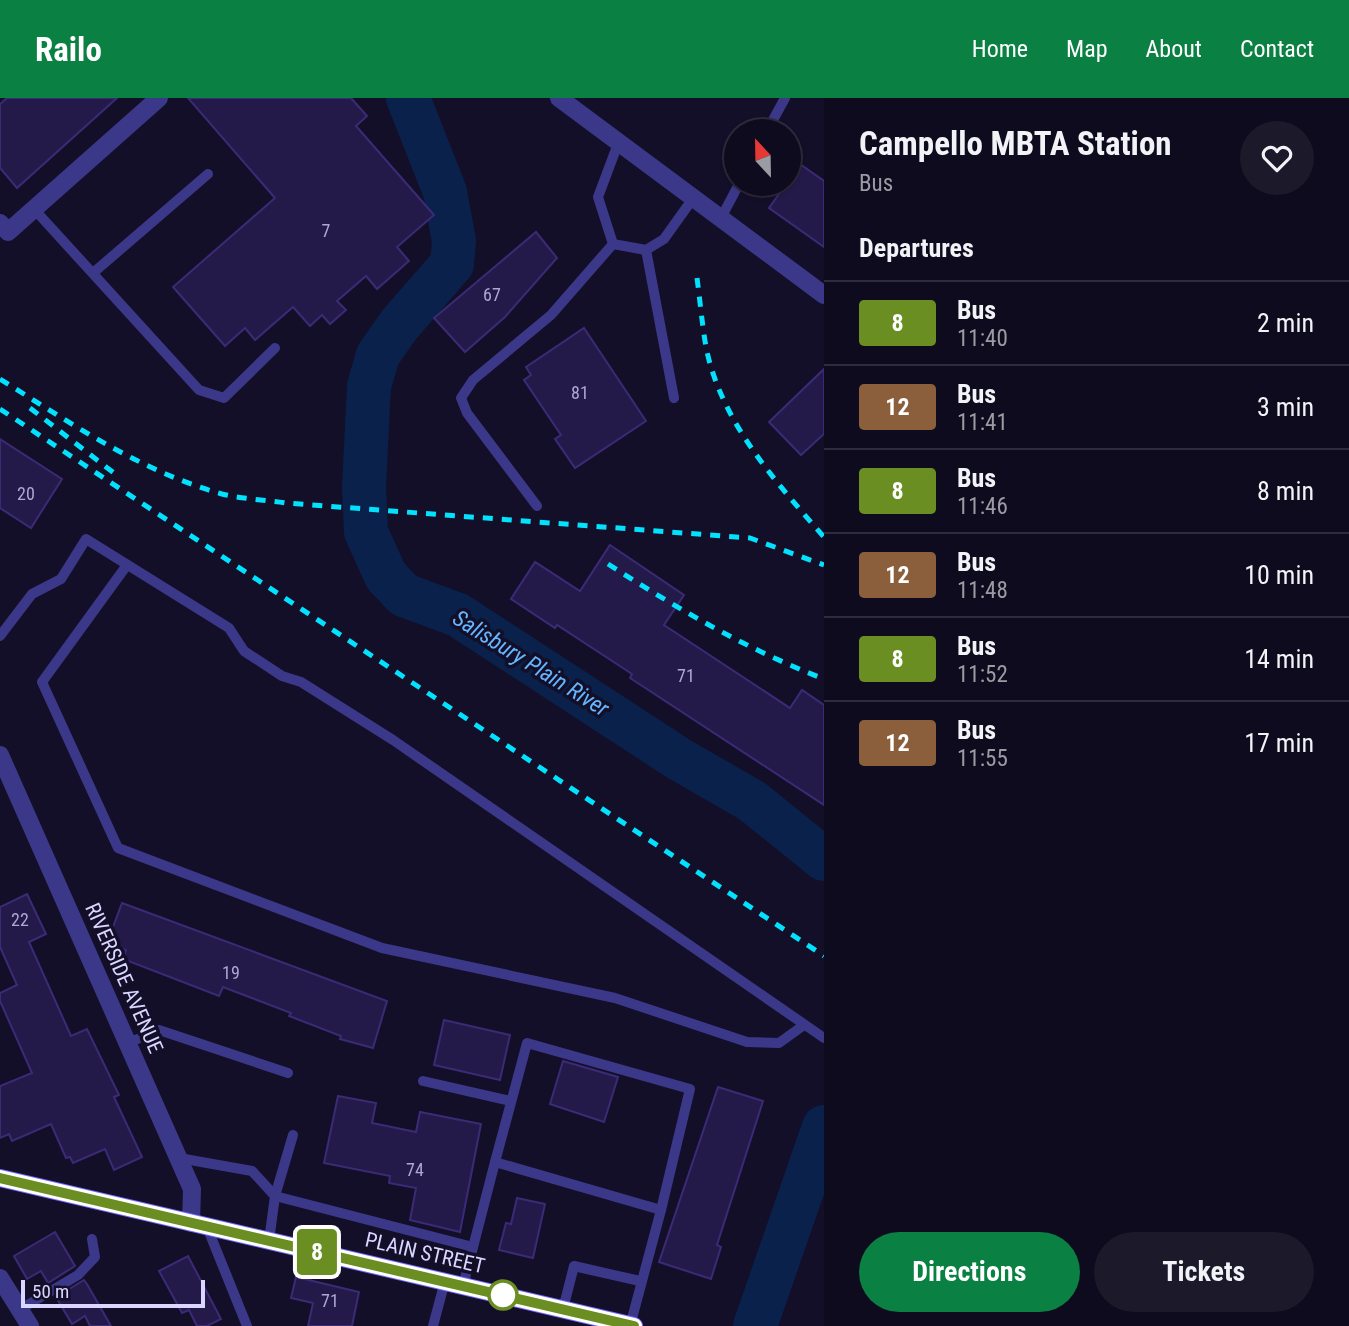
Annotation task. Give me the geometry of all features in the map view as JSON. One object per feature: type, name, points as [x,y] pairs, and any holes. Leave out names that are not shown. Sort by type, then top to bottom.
[{"type":"main road","name":"PLAIN STREET","points":[[0,1178],[631,1326]]},
{"type":"street","points":[[4,228],[34,209],[159,98]]},
{"type":"street","points":[[559,98],[577,104],[619,141],[824,295]]},
{"type":"street","name":"RIVERSIDE AVENUE","points":[[0,755],[179,1158],[192,1189],[199,1225]]},
{"type":"street","points":[[0,1278],[30,1326]]},
{"type":"lane","points":[[774,119],[785,98]]},
{"type":"lane","points":[[613,244],[598,197],[619,141]]},
{"type":"lane","points":[[93,273],[208,174]]},
{"type":"lane","points":[[721,218],[733,196]]},
{"type":"lane","points":[[613,244],[646,250],[664,239],[694,197]]},
{"type":"lane","points":[[34,209],[199,390],[224,398],[275,348]]},
{"type":"lane","points":[[537,506],[467,412],[461,398],[473,380],[551,315],[613,244]]},
{"type":"lane","points":[[646,250],[674,398]]},
{"type":"lane","points":[[0,636],[32,594],[61,579],[86,539],[229,628],[244,651],[282,676],[301,682],[393,740],[774,1000],[824,1038]]},
{"type":"lane","points":[[127,565],[42,682],[118,848],[382,948],[615,998],[747,1042],[779,1043],[804,1025]]},
{"type":"lane","points":[[128,1043],[159,1030],[288,1073]]},
{"type":"lane","points":[[463,1286],[527,1043],[690,1089],[661,1210],[640,1281],[631,1326]]},
{"type":"lane","points":[[423,1081],[510,1101]]},
{"type":"lane","points":[[269,1241],[275,1196],[293,1135]]},
{"type":"lane","points":[[179,1158],[252,1171],[275,1196],[473,1247]]},
{"type":"lane","points":[[495,1162],[661,1210]]},
{"type":"lane","points":[[199,1225],[247,1326]]},
{"type":"lane","points":[[19,1310],[78,1275],[95,1257],[92,1239]]},
{"type":"lane","points":[[563,1309],[575,1266],[640,1281]]},
{"type":"lane","points":[[433,1326],[445,1281]]},
{"type":"building","points":[[7,98],[117,98],[17,188],[0,168],[0,104]]},
{"type":"building","points":[[188,98],[351,98],[367,116],[356,126],[434,215],[397,247],[409,261],[377,289],[366,276],[337,301],[346,310],[330,324],[322,315],[310,326],[293,307],[255,340],[245,328],[225,346],[173,287],[275,198]]},
{"type":"building","points":[[802,165],[824,181],[824,247],[769,208],[778,196],[802,196]]},
{"type":"building","points":[[536,232],[557,258],[505,317],[465,352],[434,318]]},
{"type":"building","points":[[584,328],[646,421],[575,468],[555,439],[561,435],[524,380],[531,375],[526,367]]},
{"type":"building","points":[[824,369],[824,434],[801,455],[769,422]]},
{"type":"building","points":[[0,439],[62,479],[31,528],[0,508]]},
{"type":"building","points":[[610,545],[684,595],[664,625],[790,708],[802,690],[824,705],[824,805],[630,678],[632,674],[557,625],[555,628],[511,599],[535,562],[580,591]]},
{"type":"building","points":[[27,894],[46,934],[29,942],[71,1036],[87,1029],[119,1095],[114,1097],[142,1157],[114,1170],[105,1149],[73,1163],[70,1157],[66,1158],[51,1124],[12,1141],[9,1134],[0,1138],[0,1086],[32,1073],[0,1001],[0,993],[17,985],[0,947],[0,907]]},
{"type":"building","points":[[122,903],[387,1001],[373,1048],[340,1039],[341,1036],[289,1016],[291,1013],[223,987],[219,996],[123,959],[126,950],[107,943]]},
{"type":"building","points":[[444,1020],[510,1035],[500,1080],[434,1065]]},
{"type":"building","points":[[563,1061],[618,1077],[604,1122],[550,1104]]},
{"type":"building","points":[[718,1087],[763,1101],[717,1245],[721,1247],[711,1279],[659,1262]]},
{"type":"building","points":[[338,1096],[376,1103],[372,1123],[416,1132],[420,1112],[481,1124],[460,1232],[410,1220],[416,1188],[389,1183],[390,1176],[324,1163]]},
{"type":"building","points":[[517,1198],[545,1204],[533,1258],[499,1250],[506,1223],[511,1224]]},
{"type":"building","points":[[55,1232],[75,1266],[48,1283],[41,1271],[27,1279],[14,1256]]},
{"type":"building","points":[[188,1256],[221,1319],[207,1326],[197,1326],[189,1310],[182,1313],[159,1271]]},
{"type":"building","points":[[296,1277],[359,1292],[352,1326],[308,1326],[313,1303],[291,1298]]},
{"type":"building","points":[[84,1280],[111,1326],[90,1326],[85,1316],[72,1324],[56,1297]]},
{"type":"waterway","name":"Salisbury Plain River","points":[[408,98],[445,192],[454,241],[452,264],[399,325],[378,355],[369,386],[364,487],[366,532],[386,576],[404,595],[458,615],[679,759],[752,801],[824,859]]},
{"type":"waterway","name":"Salisbury Plain River","points":[[755,1326],[824,1127]]},
{"type":"railway","points":[[697,278],[706,347],[724,400],[752,449],[824,537]]},
{"type":"railway","points":[[0,379],[107,445],[163,473],[222,494],[286,503],[750,538],[824,565]]},
{"type":"railway","points":[[30,408],[119,477]]},
{"type":"railway","points":[[0,409],[824,956]]},
{"type":"railway","points":[[608,564],[713,627],[767,655],[824,679]]},
{"type":"bus line","name":"8","points":[[0,1178],[634,1326]]}]
